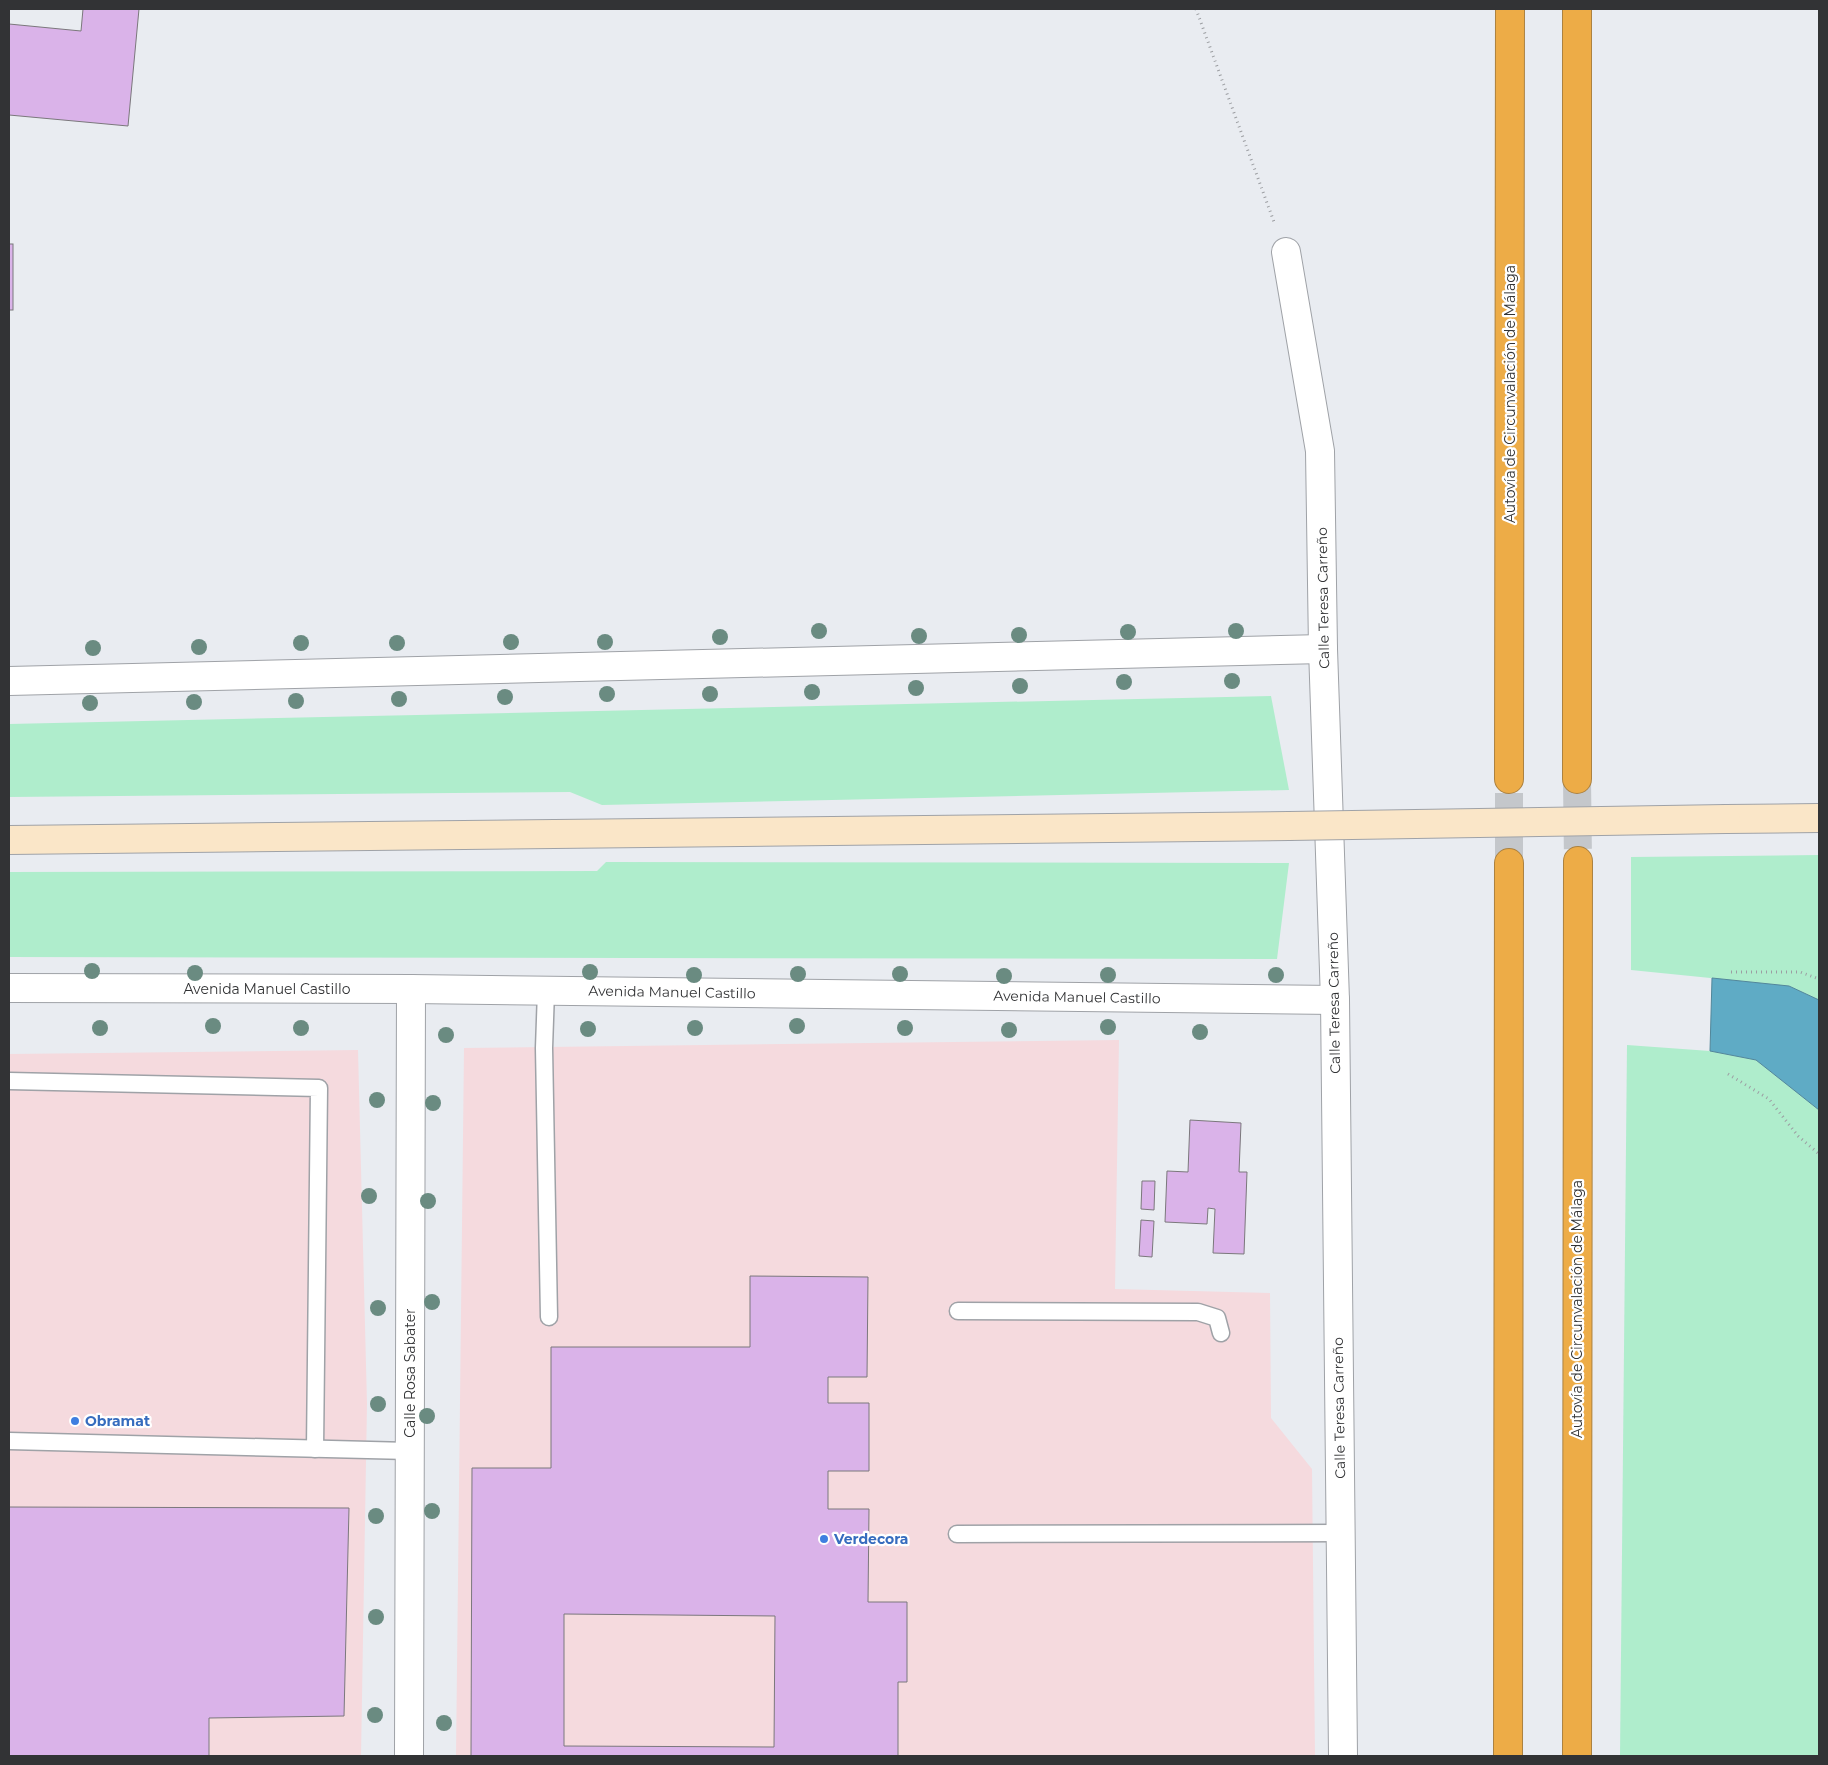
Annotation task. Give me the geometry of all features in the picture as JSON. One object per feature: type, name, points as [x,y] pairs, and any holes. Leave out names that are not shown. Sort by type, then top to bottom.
[{"type":"highway","name":"Autovía de Circunvalación de Málaga","points":[[1509,779],[1510,9]]},
{"type":"highway","points":[[1577,9],[1577,778]]},
{"type":"highway","name":"Autovía de Circunvalación de Málaga","points":[[1577,1756],[1578,861]]},
{"type":"highway","points":[[1508,1756],[1509,863]]},
{"type":"main road","points":[[9,840],[1289,826],[1819,818]]},
{"type":"street","name":"Calle Teresa Carreño","points":[[1286,252],[1320,451],[1323,649],[1335,1000],[1343,1756]]},
{"type":"street","points":[[9,681],[1323,649]]},
{"type":"street","name":"Avenida Manuel Castillo","points":[[9,988],[410,989],[1335,1000]]},
{"type":"street","name":"Calle Rosa Sabater","points":[[409,1756],[410,989]]},
{"type":"lane","points":[[546,991],[544,1048],[549,1318]]},
{"type":"lane","points":[[9,1081],[319,1088],[315,1449]]},
{"type":"lane","points":[[958,1311],[1198,1312],[1217,1318],[1222,1333]]},
{"type":"lane","points":[[9,1441],[410,1451]]},
{"type":"lane","points":[[957,1534],[1340,1533]]},
{"type":"path","points":[[1196,9],[1286,252]]},
{"type":"path","points":[[1731,972],[1800,972],[1819,979]]},
{"type":"path","points":[[1728,1074],[1770,1099],[1798,1136],[1819,1154]]},
{"type":"shaded area","points":[[1119,1040],[1115,1289],[1270,1293],[1271,1418],[1312,1469],[1315,1756],[456,1756],[464,1048]]},
{"type":"shaded area","points":[[358,1050],[367,1404],[361,1756],[9,1756],[9,1054]]},
{"type":"green space","points":[[1271,696],[1289,790],[602,805],[570,792],[9,797],[9,724]]},
{"type":"green space","points":[[1819,855],[1819,1000],[1789,986],[1631,970],[1631,857]]},
{"type":"green space","points":[[606,862],[1289,863],[1277,959],[9,957],[9,872],[597,871]]},
{"type":"green space","points":[[1627,1045],[1710,1051],[1756,1060],[1819,1110],[1819,1756],[1620,1756]]},
{"type":"water","points":[[1712,978],[1789,986],[1819,1000],[1819,1110],[1756,1060],[1710,1051]]},
{"type":"building","points":[[83,9],[139,9],[128,126],[9,115],[9,24],[81,31]]},
{"type":"building","points":[[9,244],[13,244],[13,310],[9,310]]},
{"type":"building","points":[[1190,1120],[1241,1123],[1239,1172],[1247,1172],[1244,1254],[1213,1253],[1215,1209],[1208,1208],[1207,1224],[1165,1222],[1167,1171],[1188,1172]]},
{"type":"building","points":[[1142,1181],[1155,1181],[1154,1210],[1141,1209]]},
{"type":"building","points":[[1141,1220],[1154,1221],[1152,1257],[1139,1256]]},
{"type":"building","points":[[750,1276],[868,1277],[867,1377],[828,1377],[828,1403],[869,1403],[869,1471],[828,1471],[828,1509],[869,1509],[868,1602],[907,1602],[907,1682],[898,1682],[898,1756],[471,1756],[472,1468],[551,1468],[551,1347],[750,1347]],"holes":[[[564,1614],[775,1616],[774,1747],[564,1746]]]},
{"type":"building","points":[[9,1507],[349,1508],[344,1716],[209,1718],[209,1756],[9,1756]]},
{"type":"tunnel","points":[[1509,779],[1509,863]]},
{"type":"tunnel","points":[[1577,779],[1578,861]]},
{"type":"place","name":"Obramat","points":[[75,1421]]},
{"type":"place","name":"Verdecora","points":[[824,1539]]}]
